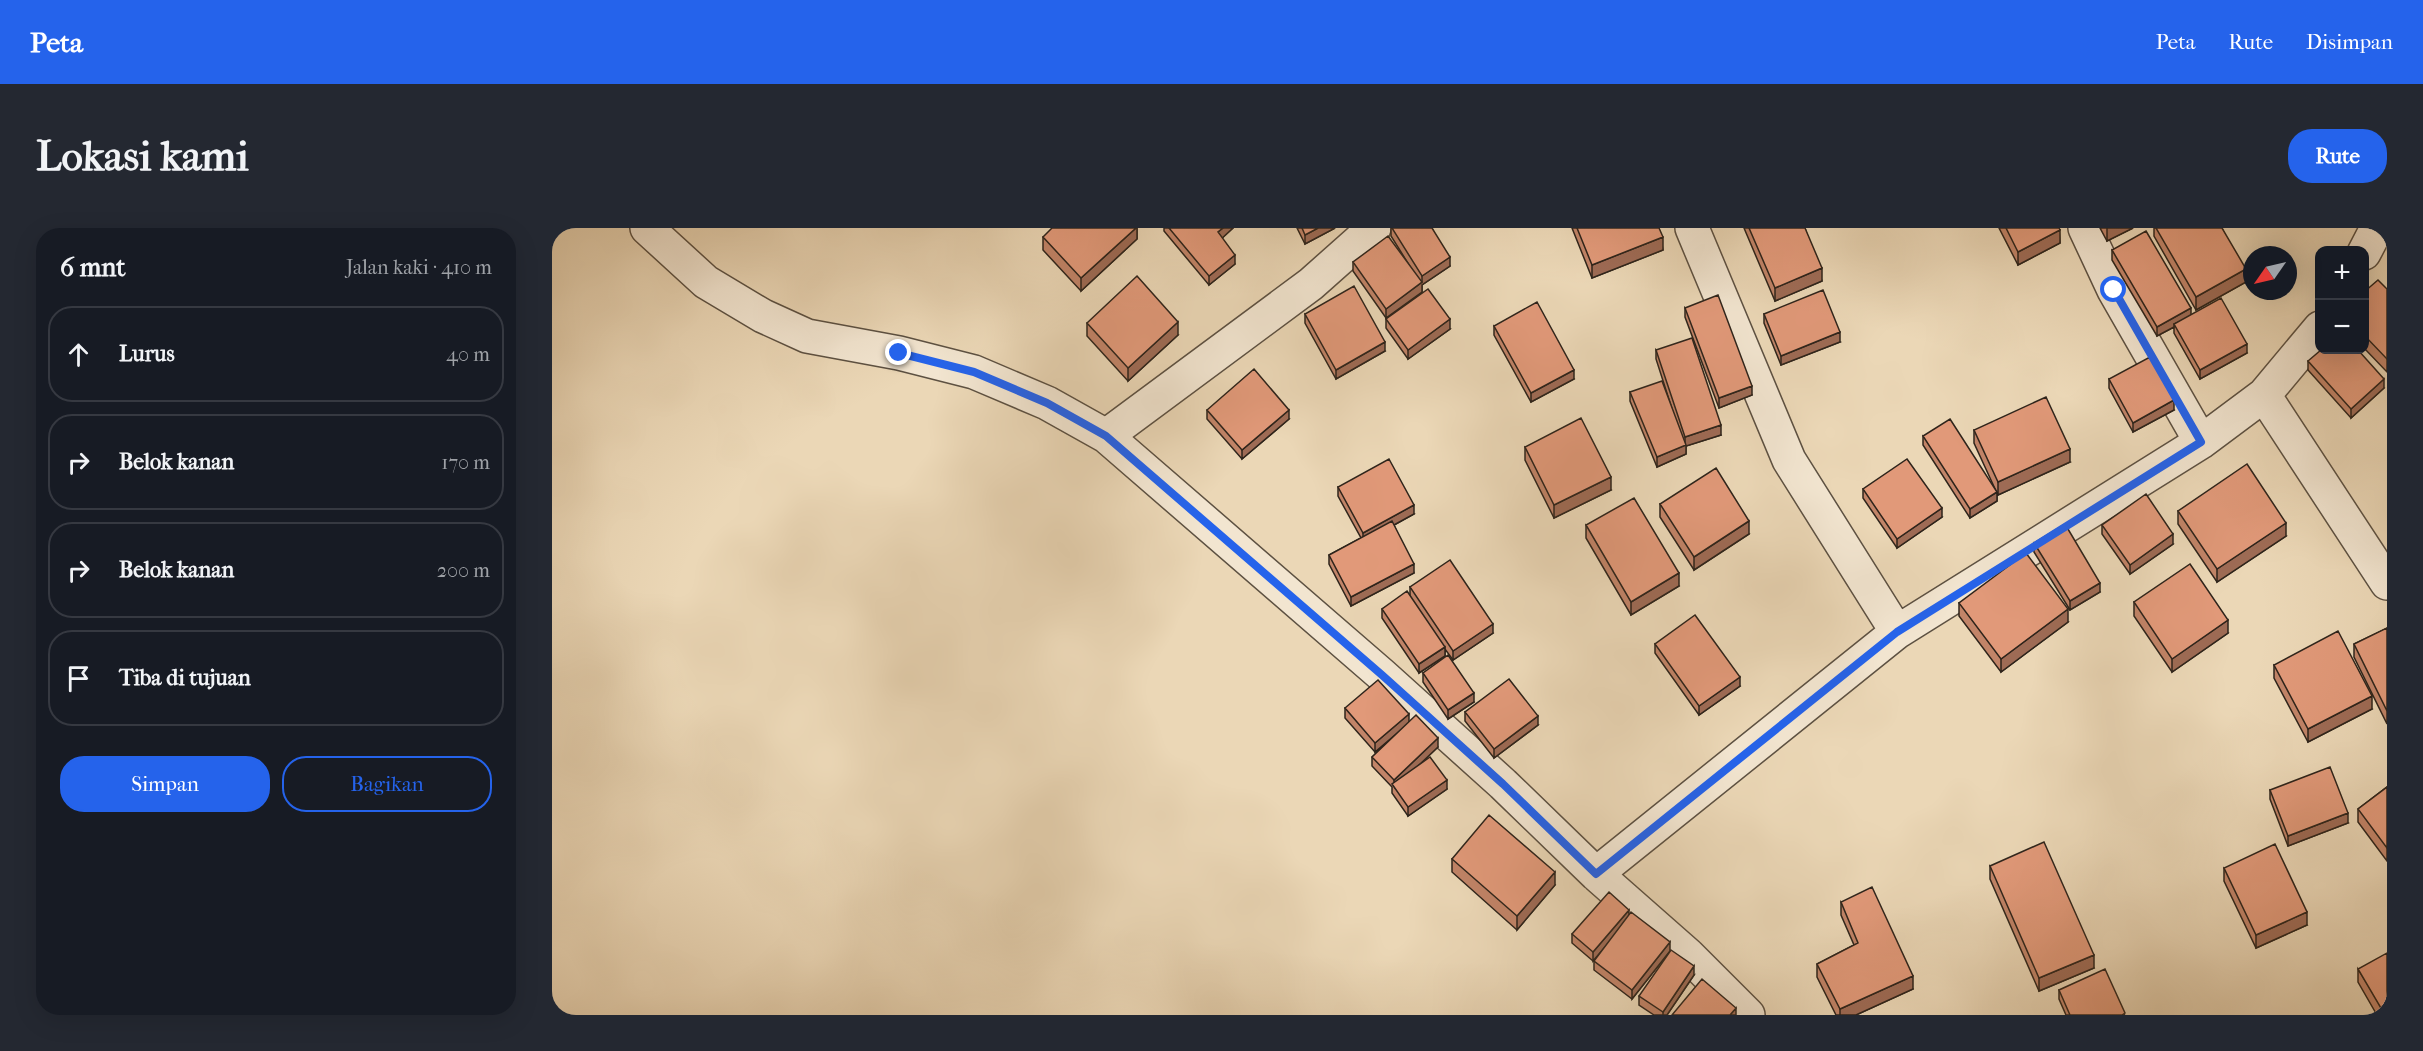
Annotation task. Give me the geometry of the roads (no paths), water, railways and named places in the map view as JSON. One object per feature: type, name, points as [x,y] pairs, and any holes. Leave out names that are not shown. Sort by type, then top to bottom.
[{"type":"street","points":[[647,228],[706,282],[764,316],[807,336],[899,353],[974,372],[1047,403],[1106,436],[1382,675],[1503,784],[1596,874],[1688,955],[1748,1015]]},
{"type":"street","points":[[1106,436],[1311,284],[1374,228]]},
{"type":"street","points":[[1692,228],[1790,460],[1897,632]]},
{"type":"street","points":[[2085,228],[2114,290],[2201,442]]},
{"type":"street","points":[[2368,246],[2377,228]]},
{"type":"street","points":[[1596,874],[1897,632],[2201,442],[2264,395],[2315,333]]},
{"type":"street","points":[[2264,395],[2387,583]]}]
